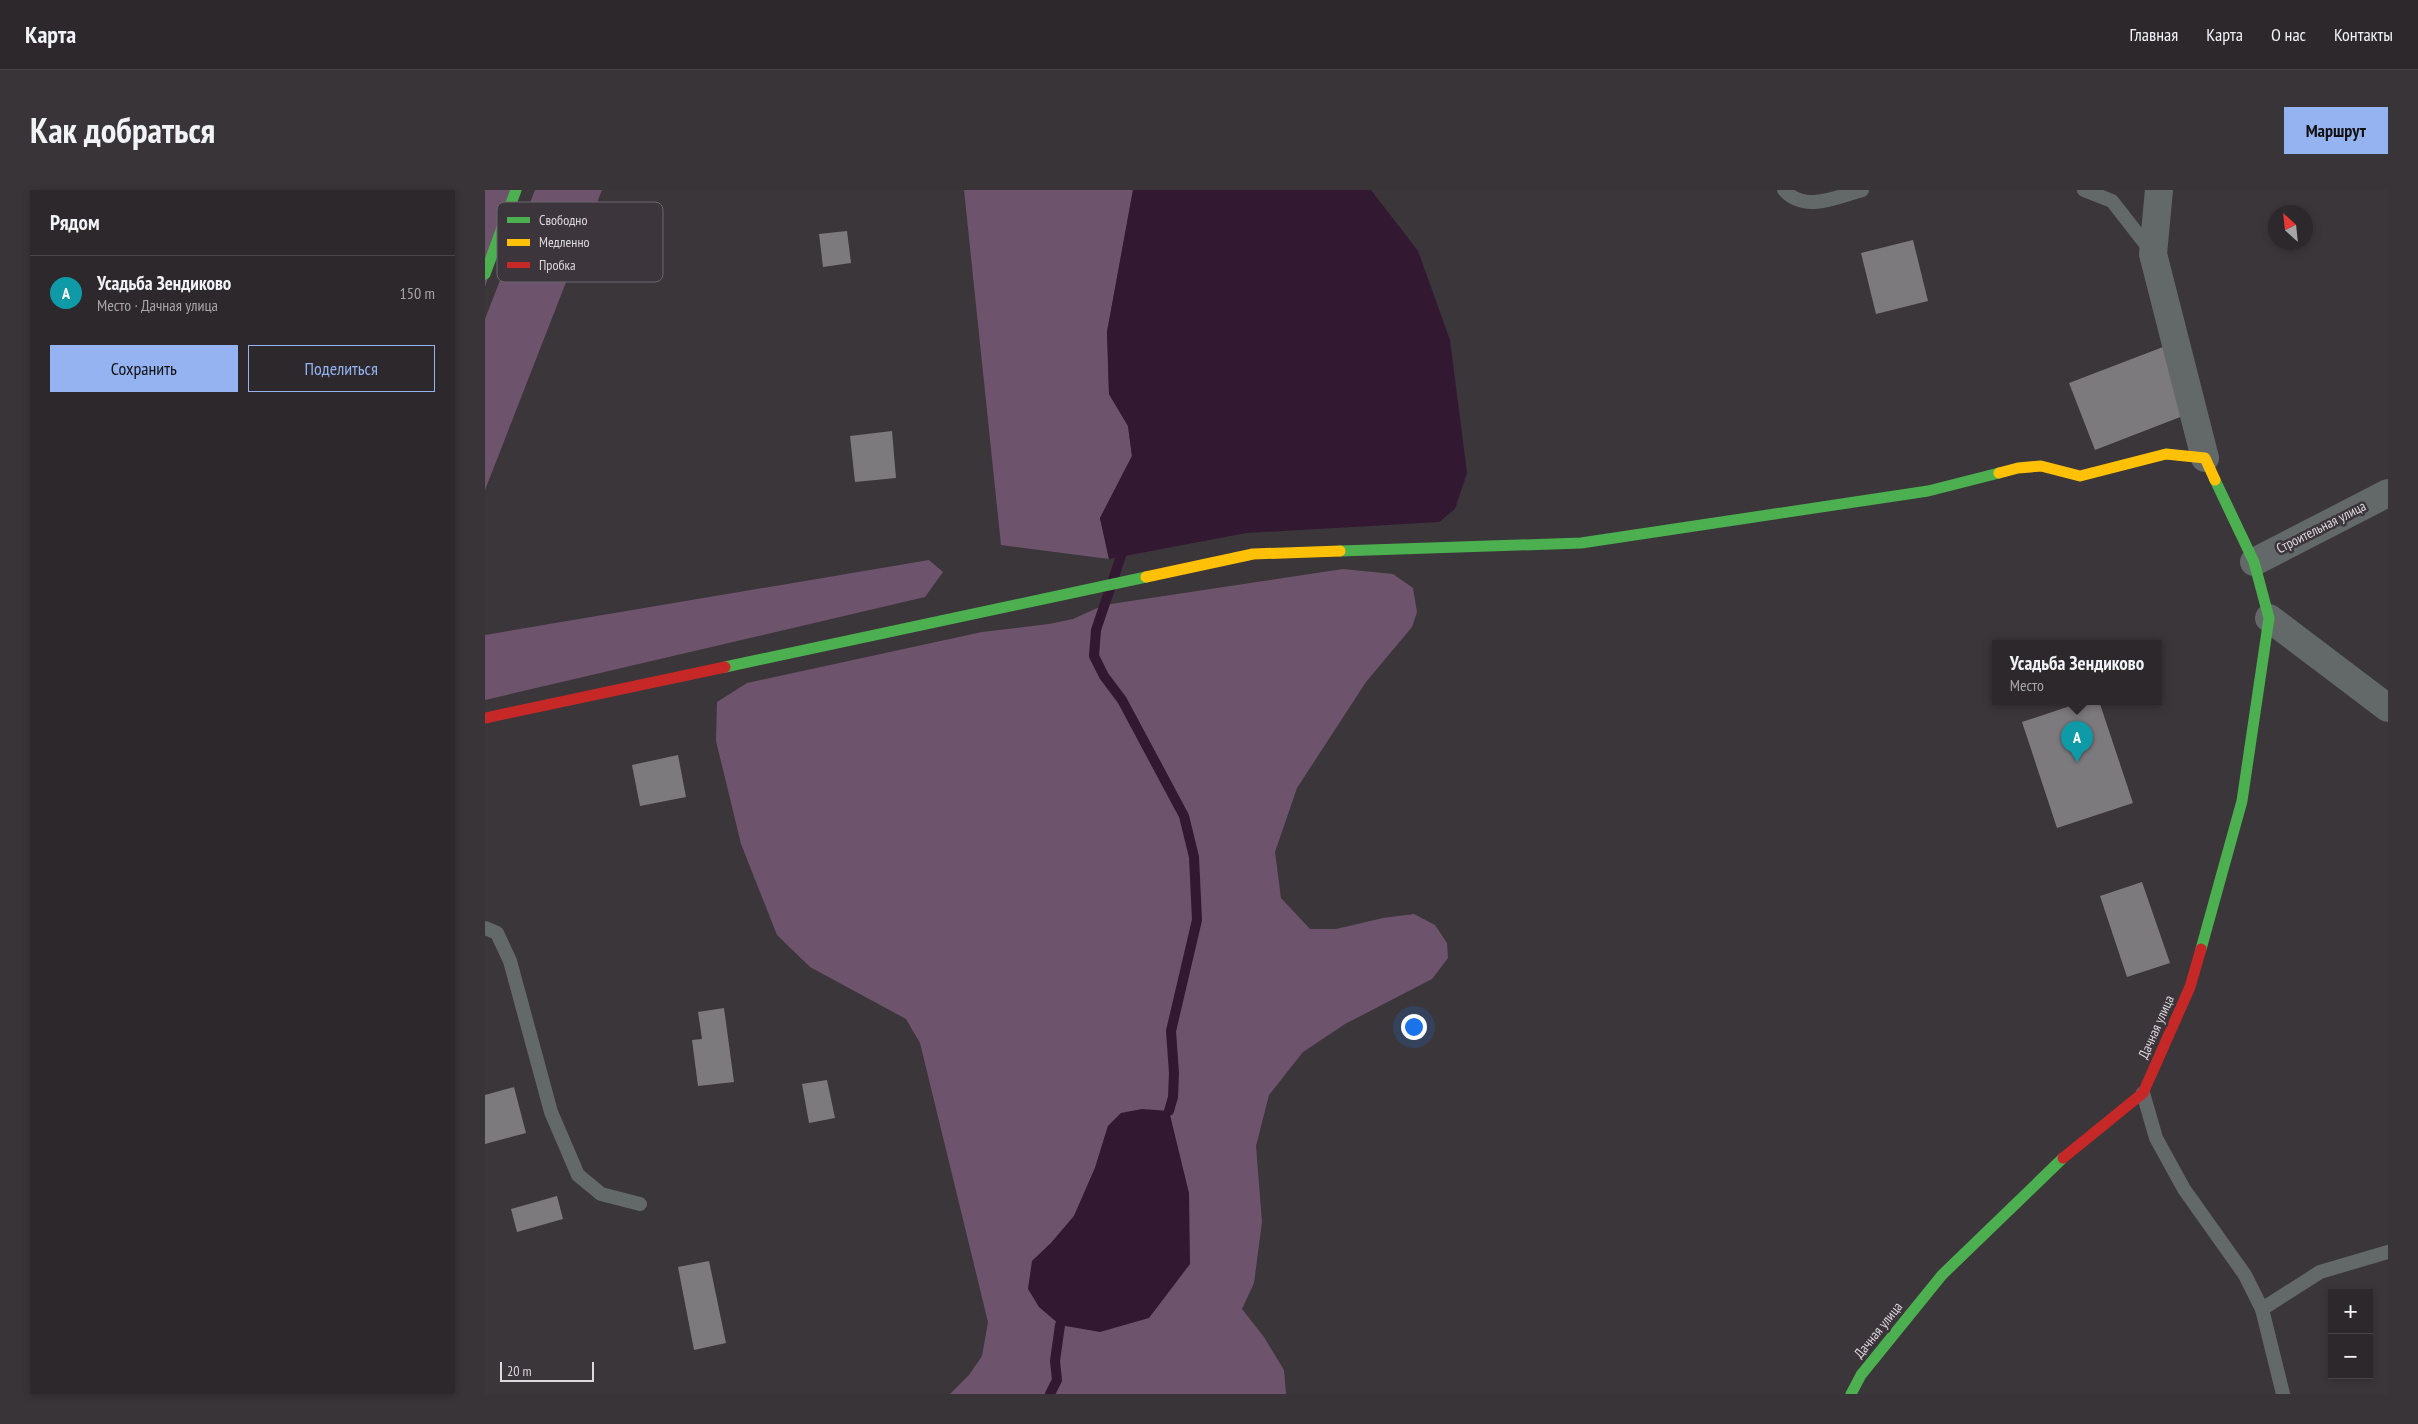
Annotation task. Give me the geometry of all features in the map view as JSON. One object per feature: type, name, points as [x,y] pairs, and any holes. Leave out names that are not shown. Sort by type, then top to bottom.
[{"type":"street","points":[[512,202],[516,190]]},
{"type":"street","points":[[485,718],[1253,554],[1581,543],[1928,491],[2018,468],[2041,466],[2080,476],[2166,454],[2205,458],[2153,254],[2159,190]]},
{"type":"street","points":[[485,274],[497,241]]},
{"type":"street","name":"Дачная улица","points":[[1851,1394],[1861,1375],[1941,1275],[2075,1146],[2143,1093],[2190,987],[2242,801],[2269,618],[2254,562],[2205,458]]},
{"type":"street","name":"Строительная улица","points":[[2254,562],[2388,493]]},
{"type":"street","points":[[2269,618],[2388,708]]},
{"type":"lane","points":[[1784,190],[1789,196],[1813,204],[1862,190]]},
{"type":"lane","points":[[2084,190],[2111,201],[2153,254]]},
{"type":"lane","points":[[485,928],[497,933],[509,961],[551,1112],[578,1175],[601,1194],[640,1204]]},
{"type":"lane","points":[[2143,1093],[2156,1138],[2184,1188],[2245,1275],[2262,1309],[2283,1394]]},
{"type":"lane","points":[[2262,1309],[2320,1272],[2388,1252]]},
{"type":"shaded area","points":[[485,190],[517,190],[513,202],[497,202],[497,251],[485,287]]},
{"type":"shaded area","points":[[535,190],[602,190],[597,202],[530,202]]},
{"type":"shaded area","points":[[964,190],[1133,190],[1107,332],[1109,394],[1128,426],[1132,456],[1100,518],[1109,559],[1001,545]]},
{"type":"shaded area","points":[[1133,190],[1371,190],[1418,251],[1450,340],[1467,473],[1455,509],[1439,522],[1246,533],[1109,559],[1100,518],[1132,456],[1128,426],[1109,394],[1107,332]]},
{"type":"shaded area","points":[[499,282],[566,282],[485,490],[485,319]]},
{"type":"shaded area","points":[[929,560],[943,572],[925,597],[485,700],[485,635]]},
{"type":"shaded area","points":[[1343,569],[1393,574],[1413,588],[1417,612],[1412,627],[1366,682],[1297,788],[1275,852],[1281,898],[1310,929],[1336,929],[1383,918],[1414,914],[1435,925],[1447,943],[1448,958],[1432,979],[1345,1024],[1303,1052],[1269,1095],[1256,1146],[1262,1222],[1254,1283],[1242,1309],[1264,1337],[1284,1370],[1286,1394],[950,1394],[969,1375],[982,1356],[988,1322],[920,1043],[906,1019],[810,967],[777,935],[741,844],[716,741],[717,702],[747,683],[982,632],[1049,624],[1073,619],[1104,605]],"holes":[[[1121,1113],[1039,1307],[1032,1261],[1051,1243],[1074,1216],[1095,1168],[1108,1126]]]},
{"type":"shaded area","points":[[1142,1109],[1169,1111],[1189,1193],[1190,1264],[1149,1318],[1100,1332],[1060,1325],[1039,1307],[1028,1289],[1032,1261],[1051,1243],[1074,1216],[1095,1168],[1108,1126],[1121,1113]]},
{"type":"building","points":[[847,231],[851,263],[823,267],[819,234]]},
{"type":"building","points":[[1913,240],[1928,301],[1876,314],[1861,253]]},
{"type":"building","points":[[2163,347],[2188,414],[2095,450],[2069,383]]},
{"type":"building","points":[[892,431],[896,478],[855,482],[850,436]]},
{"type":"building","points":[[2073,705],[2100,705],[2133,803],[2057,828],[2022,722]]},
{"type":"building","points":[[678,755],[686,797],[640,806],[632,765]]},
{"type":"building","points":[[2142,882],[2170,963],[2127,977],[2100,896]]},
{"type":"building","points":[[724,1008],[734,1082],[698,1086],[692,1040],[702,1039],[698,1012]]},
{"type":"building","points":[[827,1080],[835,1118],[809,1123],[802,1084]]},
{"type":"building","points":[[514,1087],[526,1133],[485,1144],[485,1095]]},
{"type":"building","points":[[557,1196],[563,1219],[517,1232],[511,1209]]},
{"type":"building","points":[[709,1261],[726,1343],[694,1350],[678,1267]]},
{"type":"waterway","points":[[1121,556],[1096,630],[1094,656],[1104,676],[1122,700],[1184,816],[1194,857],[1197,920],[1171,1031],[1174,1073],[1173,1097],[1169,1111]]},
{"type":"waterway","points":[[1050,1394],[1057,1380],[1055,1361],[1060,1325]]},
{"type":"traffic: fast","points":[[512,202],[516,190]]},
{"type":"traffic: fast","points":[[485,274],[497,241]]},
{"type":"traffic: fast","points":[[1340,551],[1581,543],[1928,491],[1999,473]]},
{"type":"traffic: fast","points":[[2201,949],[2242,801],[2269,618],[2254,562],[2215,480]]},
{"type":"traffic: fast","points":[[725,667],[1146,577]]},
{"type":"traffic: fast","points":[[1851,1394],[1861,1375],[1942,1275],[2063,1158]]},
{"type":"traffic: slow","points":[[1999,473],[2018,468],[2041,466],[2080,476],[2166,454],[2205,458],[2215,480]]},
{"type":"traffic: slow","points":[[1146,577],[1253,554],[1340,551]]},
{"type":"traffic: jam","points":[[485,718],[725,667]]},
{"type":"traffic: jam","points":[[2063,1158],[2143,1093],[2190,987],[2201,949]]},
{"type":"place","name":"Усадьба Зендиково","points":[[2077,762]]}]
